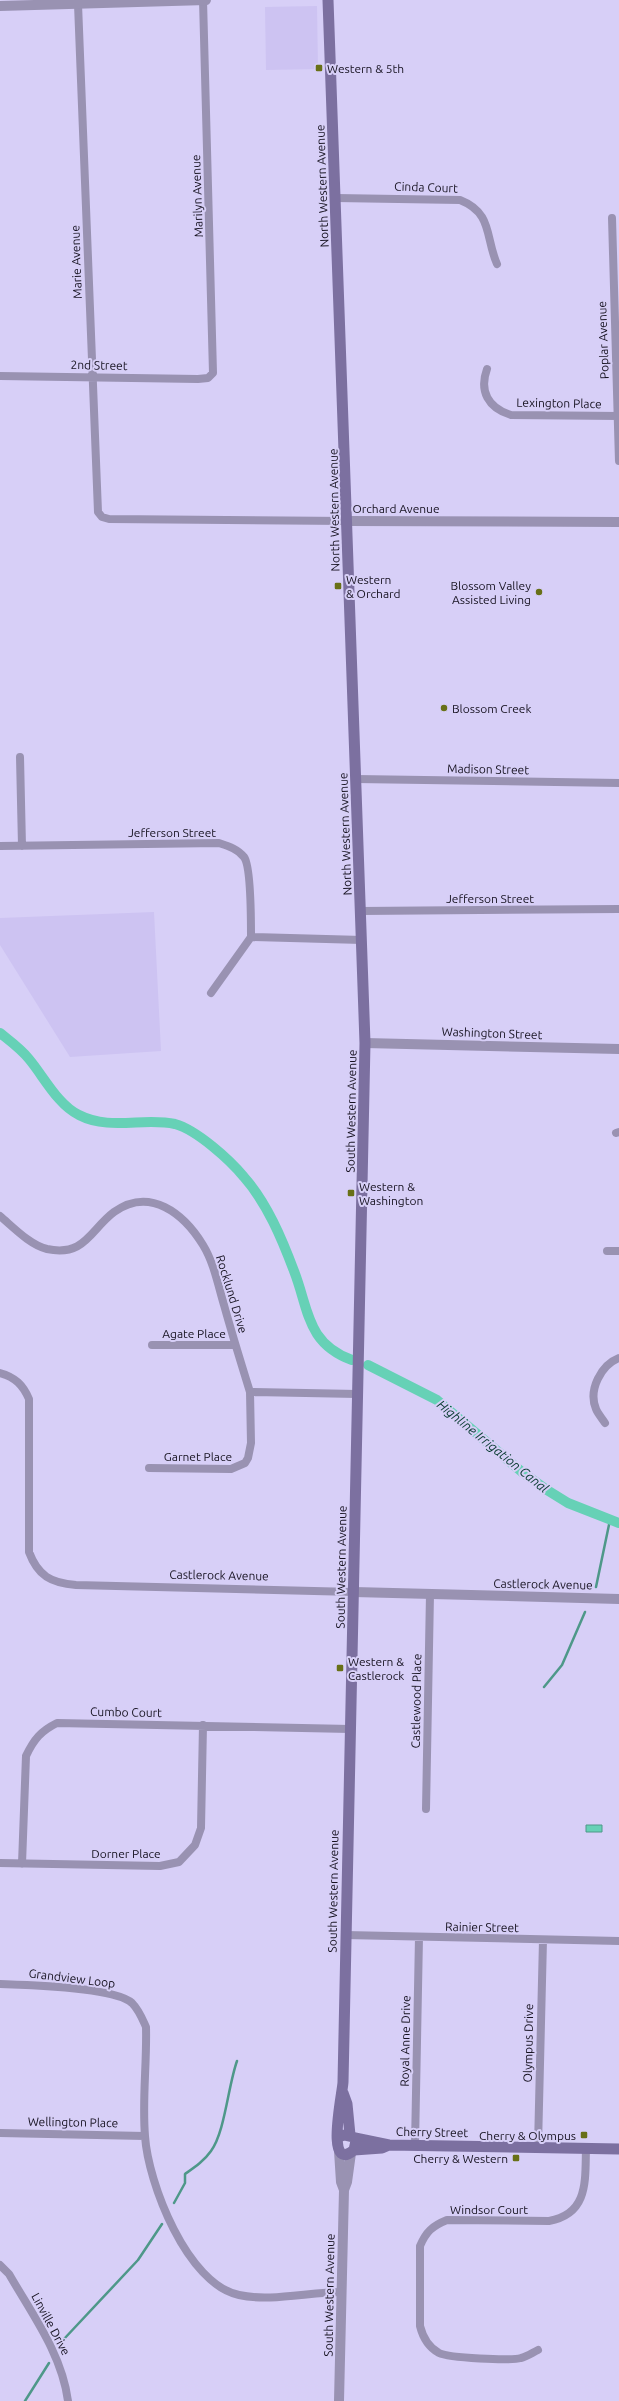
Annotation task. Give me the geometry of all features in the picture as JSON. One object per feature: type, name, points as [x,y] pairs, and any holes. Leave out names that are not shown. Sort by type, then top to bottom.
[{"type":"main road","name":"North Western Avenue","points":[[328,0],[365,1043]]},
{"type":"main road","name":"South Western Avenue","points":[[339,2151],[336,2143],[338,2138],[339,2104],[343,2093],[345,1935],[354,1592],[365,1043]]},
{"type":"main road","name":"South Western Avenue","points":[[343,2093],[347,2104],[353,2137],[353,2152]]},
{"type":"main road","name":"Cherry Street","points":[[353,2137],[389,2145],[538,2146],[619,2149]]},
{"type":"main road","points":[[338,2138],[353,2137]]},
{"type":"main road","name":"Cherry Street","points":[[339,2151],[347,2154],[382,2148],[389,2145]]},
{"type":"street","name":"Marilyn Avenue","points":[[198,380],[210,377],[214,370],[203,0]]},
{"type":"street","points":[[0,6],[206,0]]},
{"type":"street","name":"Marie Avenue","points":[[78,4],[96,503],[98,512],[102,517]]},
{"type":"street","name":"Cinda Court","points":[[336,198],[460,200],[474,207],[485,219],[491,251],[497,264]]},
{"type":"street","name":"Poplar Avenue","points":[[612,218],[616,310],[619,461]]},
{"type":"street","name":"Lexington Place","points":[[487,369],[483,387],[489,402],[504,413],[517,415],[618,416]]},
{"type":"street","name":"2nd Street","points":[[0,376],[198,380]]},
{"type":"street","name":"Orchard Avenue","points":[[102,517],[109,519],[347,522],[619,522]]},
{"type":"street","points":[[20,757],[22,846]]},
{"type":"street","name":"Madison Street","points":[[356,779],[619,783]]},
{"type":"street","name":"Jefferson Street","points":[[0,846],[219,843],[227,845],[237,850],[247,863],[252,937]]},
{"type":"street","name":"Jefferson Street","points":[[361,911],[619,909]]},
{"type":"street","points":[[211,993],[252,937],[362,940]]},
{"type":"street","name":"Washington Street","points":[[365,1043],[619,1049]]},
{"type":"street","name":"Rocklund Drive","points":[[0,1216],[37,1245],[46,1249],[57,1250],[82,1246],[113,1213],[123,1207],[143,1202],[152,1203],[174,1210],[203,1245],[213,1268],[250,1392]]},
{"type":"street","points":[[607,1251],[619,1251]]},
{"type":"street","name":"Agate Place","points":[[152,1345],[235,1345]]},
{"type":"street","points":[[605,1422],[596,1408],[597,1382],[607,1365],[619,1358]]},
{"type":"street","name":"Castlerock Avenue","points":[[0,1373],[8,1375],[22,1386],[29,1399],[29,1552],[40,1573],[49,1580],[59,1584],[619,1599]]},
{"type":"street","points":[[250,1392],[357,1394]]},
{"type":"street","name":"Garnet Place","points":[[149,1468],[231,1469],[245,1463],[248,1458],[250,1443],[250,1392]]},
{"type":"street","name":"Castlewood Place","points":[[426,1809],[430,1594]]},
{"type":"street","name":"Cumbo Court","points":[[22,1864],[26,1756],[33,1742],[43,1730],[58,1723],[350,1729]]},
{"type":"street","name":"Dorner Place","points":[[0,1863],[160,1866],[179,1862],[195,1845],[201,1828],[203,1725]]},
{"type":"street","name":"Rainier Street","points":[[345,1935],[619,1941]]},
{"type":"street","name":"Royal Anne Drive","points":[[415,2145],[419,1937]]},
{"type":"street","name":"Olympus Drive","points":[[538,2146],[543,1940]]},
{"type":"street","name":"Grandview Loop","points":[[0,1984],[59,1986],[118,1995],[132,2002],[140,2013],[146,2027],[147,2055],[145,2136],[151,2168],[164,2207],[174,2228],[197,2266],[213,2282],[226,2291],[239,2296],[256,2297],[342,2292]]},
{"type":"street","name":"Wellington Place","points":[[0,2133],[145,2136]]},
{"type":"street","name":"Windsor Court","points":[[538,2350],[521,2358],[464,2357],[447,2356],[431,2348],[422,2335],[420,2326],[420,2246],[424,2236],[432,2226],[447,2220],[549,2221],[563,2218],[576,2207],[583,2194],[586,2148]]},
{"type":"street","name":"South Western Avenue","points":[[339,2151],[341,2182],[344,2190]]},
{"type":"street","name":"South Western Avenue","points":[[339,2401],[344,2190],[353,2152]]},
{"type":"street","name":"Linville Drive","points":[[0,2265],[9,2274],[48,2341],[61,2373],[68,2401]]},
{"type":"shaded area","points":[[317,6],[318,69],[266,70],[265,7]]},
{"type":"shaded area","points":[[154,912],[161,1051],[70,1057],[0,945],[0,918]]},
{"type":"shaded area","points":[[586,1825],[602,1825],[602,1832],[586,1832]]},
{"type":"waterway","name":"Highline Irrigation Canal","points":[[0,1033],[26,1055],[64,1105],[79,1115],[91,1120],[103,1122],[163,1122],[175,1124],[193,1132],[222,1154],[244,1177],[267,1210],[284,1246],[299,1285],[311,1323],[317,1334],[337,1353],[352,1360]]},
{"type":"waterway","name":"Highline Irrigation Canal","points":[[368,1365],[437,1400],[522,1472],[547,1490],[568,1503],[619,1523]]},
{"type":"waterway","points":[[596,1587],[610,1520]]},
{"type":"waterway","points":[[544,1687],[562,1665],[585,1612]]},
{"type":"waterway","points":[[174,2203],[185,2183],[185,2174],[205,2158],[216,2143],[223,2121],[237,2061]]},
{"type":"waterway","points":[[64,2339],[138,2260],[162,2224]]},
{"type":"waterway","points":[[25,2401],[49,2363]]},
{"type":"place","name":"Western & 5th","points":[[319,68]]},
{"type":"place","name":"Western & Orchard","points":[[338,586]]},
{"type":"place","name":"Blossom Valley Assisted Living","points":[[539,592]]},
{"type":"place","name":"Blossom Creek","points":[[444,708]]},
{"type":"place","name":"Western & Washington","points":[[351,1193]]},
{"type":"place","name":"Western & Castlerock","points":[[340,1668]]},
{"type":"place","name":"Cherry & Olympus","points":[[584,2135]]},
{"type":"place","name":"Cherry & Western","points":[[516,2158]]}]
